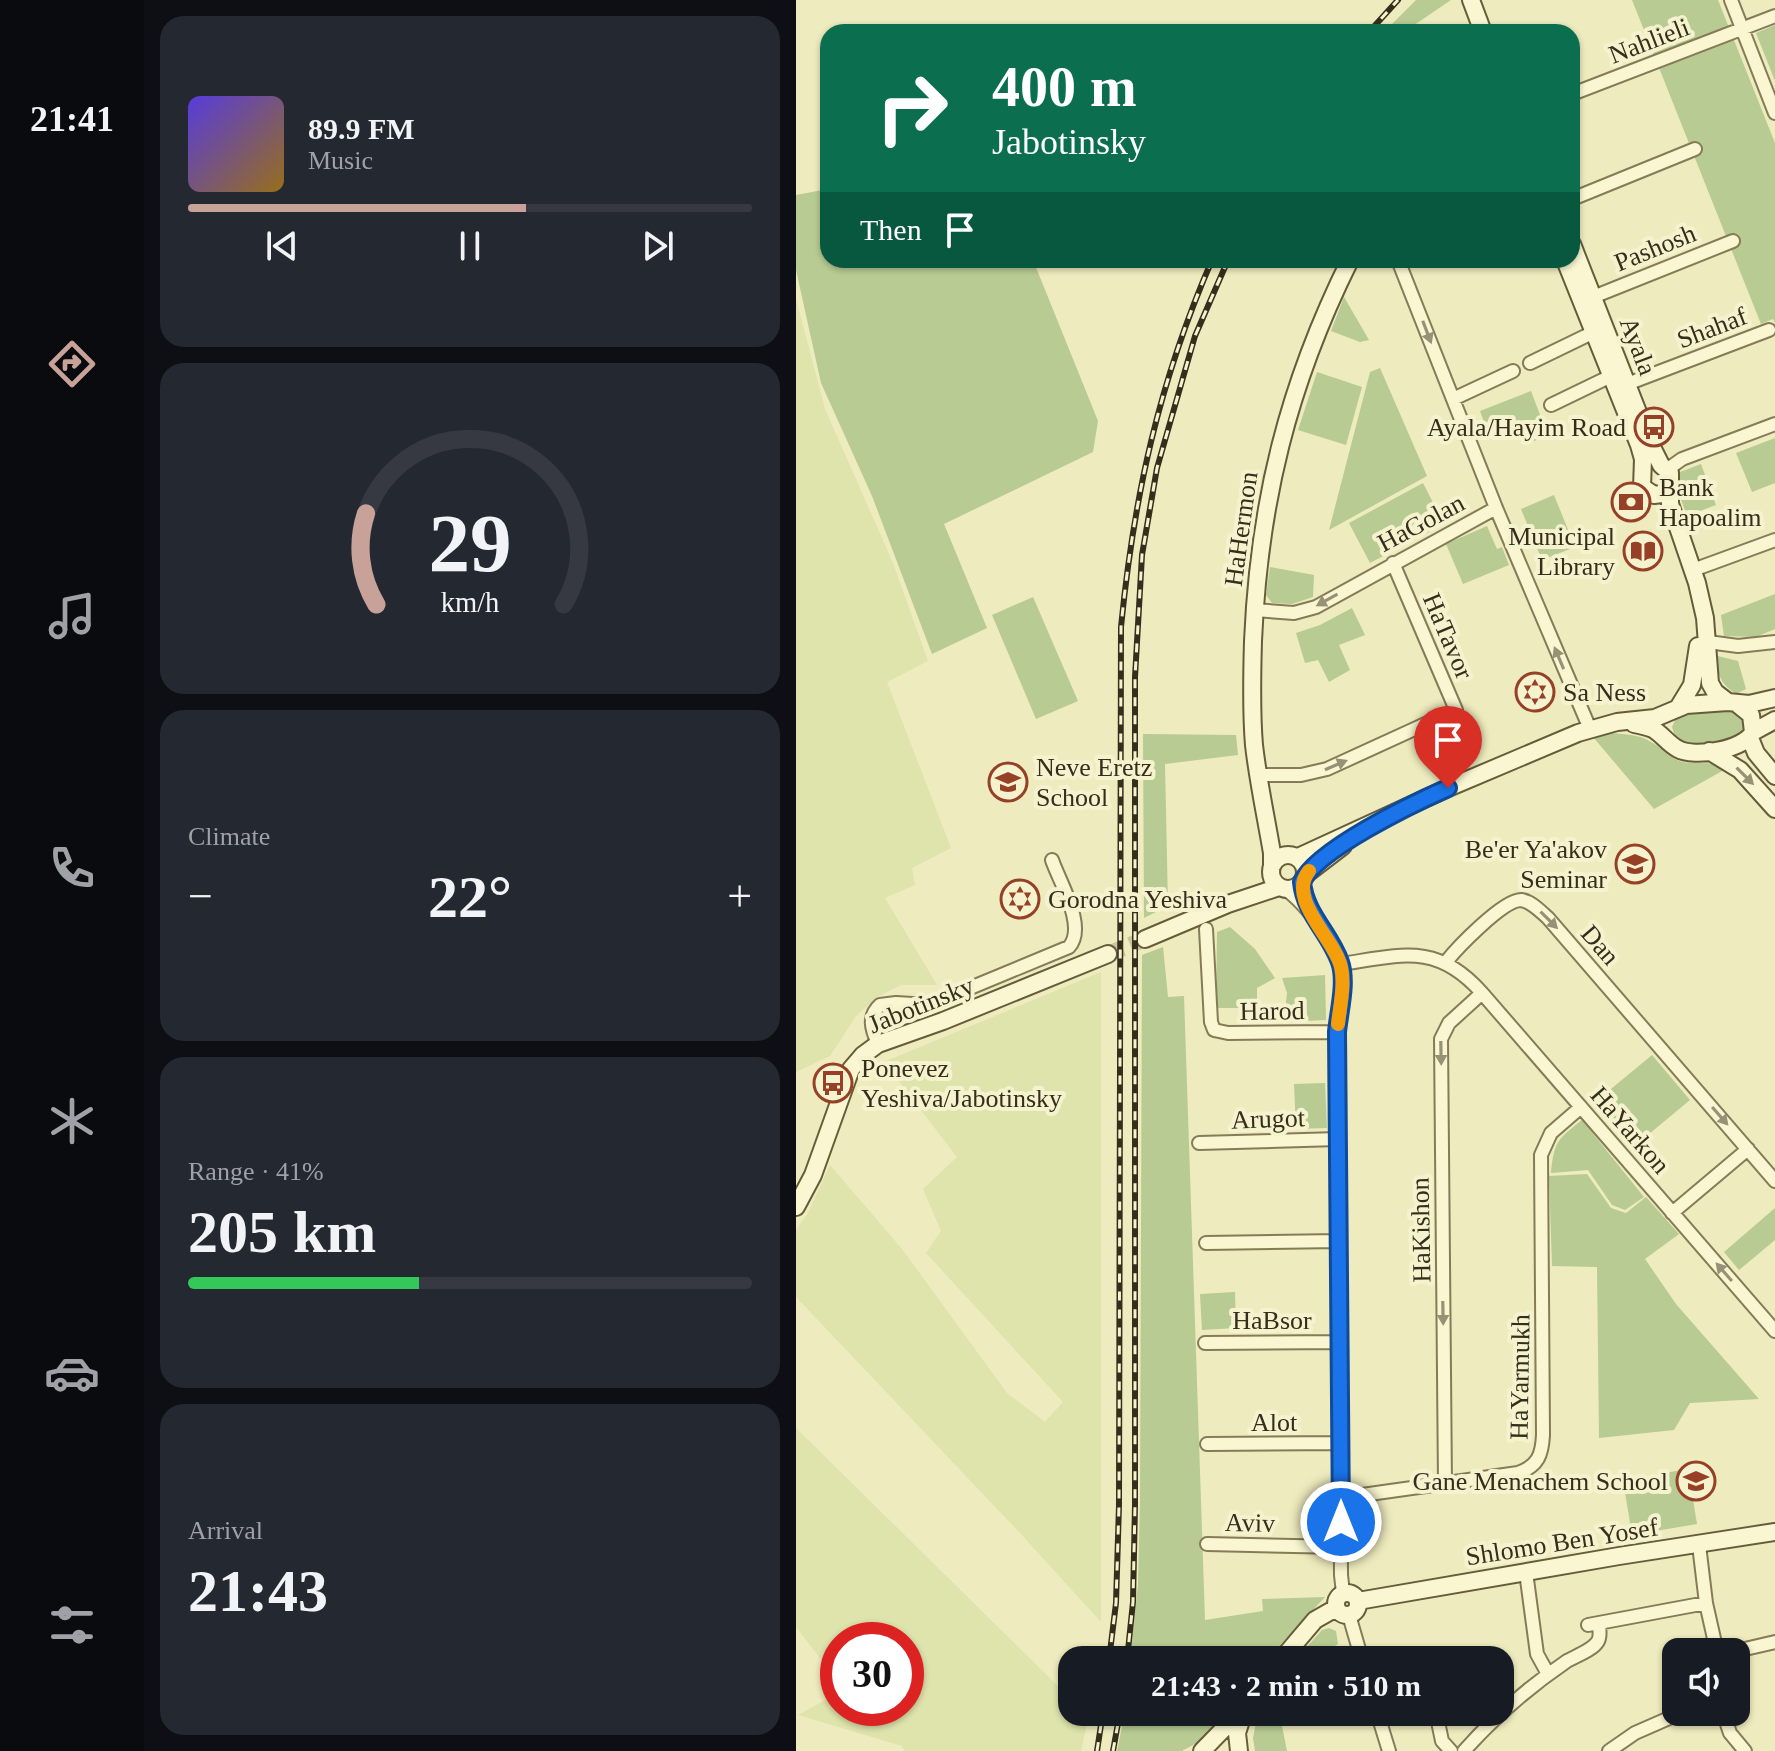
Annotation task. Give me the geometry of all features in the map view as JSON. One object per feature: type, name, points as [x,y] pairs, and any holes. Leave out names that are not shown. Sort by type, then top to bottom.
[{"type":"street","points":[[1471,0],[1480,24]]},
{"type":"street","points":[[1731,0],[1775,113]]},
{"type":"street","name":"Nahlieli","points":[[1580,91],[1775,16]]},
{"type":"street","points":[[1580,196],[1695,149]]},
{"type":"street","name":"Pashosh","points":[[1593,297],[1733,241]]},
{"type":"street","name":"Ayala","points":[[1580,264],[1627,384],[1664,467]]},
{"type":"street","name":"HaHermon","points":[[1276,878],[1254,744],[1252,679],[1254,610],[1266,504],[1287,416],[1346,268]]},
{"type":"street","name":"HaGolan","points":[[1254,610],[1294,613],[1316,607],[1496,508],[1401,268]]},
{"type":"street","name":"Ayala","points":[[1568,268],[1639,445],[1643,471]]},
{"type":"street","points":[[1772,334],[1769,323],[1774,317]]},
{"type":"street","points":[[1530,363],[1594,332]]},
{"type":"street","name":"Shahaf","points":[[1627,384],[1772,334]]},
{"type":"street","points":[[1453,399],[1513,371]]},
{"type":"street","points":[[1551,405],[1611,376]]},
{"type":"street","points":[[1775,424],[1664,467],[1651,465],[1643,471],[1641,478],[1642,487],[1661,492],[1670,504],[1693,570],[1708,642],[1710,683],[1715,692],[1751,715],[1751,735],[1756,753],[1775,776]]},
{"type":"street","points":[[1661,492],[1672,481],[1664,467]]},
{"type":"street","points":[[1661,492],[1687,585],[1698,642],[1692,685],[1665,727],[1670,743]]},
{"type":"street","points":[[1496,508],[1590,729]]},
{"type":"street","points":[[1693,570],[1775,540]]},
{"type":"street","name":"HaTavor","points":[[1259,775],[1301,775],[1327,769],[1456,710],[1393,563]]},
{"type":"street","points":[[1708,642],[1738,646],[1775,642]]},
{"type":"street","points":[[1145,939],[1228,904],[1276,878],[1282,855],[1295,856],[1590,729],[1655,718],[1675,709],[1732,702],[1749,704],[1775,698]]},
{"type":"street","points":[[1617,722],[1653,729],[1685,752],[1734,748],[1775,720]]},
{"type":"street","points":[[1709,751],[1740,770],[1775,809]]},
{"type":"street","points":[[1276,878],[1294,888],[1322,860],[1391,814]]},
{"type":"street","name":"HaHermon","points":[[1265,818],[1282,847],[1295,856]]},
{"type":"street","points":[[1295,856],[1304,865],[1310,912]]},
{"type":"street","points":[[878,1044],[871,1023],[880,1005],[929,1005],[1069,947],[1074,941],[1076,924],[1052,860]]},
{"type":"street","points":[[1276,878],[1310,912],[1341,964],[1342,972],[1337,1032],[1341,1547],[1346,1604],[1358,1646]]},
{"type":"street","name":"Dan","points":[[1446,962],[1456,949],[1504,907],[1520,900],[1529,903],[1548,918],[1775,1181]]},
{"type":"street","name":"Harod","points":[[1206,929],[1214,1030],[1228,1033],[1337,1032]]},
{"type":"street","name":"Jabotinsky","points":[[796,1207],[813,1175],[851,1069],[878,1044],[1108,954]]},
{"type":"street","points":[[1341,964],[1398,956],[1430,957],[1446,962]]},
{"type":"street","name":"HaYarkon","points":[[1446,962],[1458,969],[1482,993],[1775,1331]]},
{"type":"street","name":"HaKishon","points":[[1445,1484],[1441,1039],[1449,1023],[1482,993]]},
{"type":"street","name":"HaYarmukh","points":[[1341,1498],[1518,1473],[1532,1467],[1540,1457],[1543,1435],[1541,1155],[1551,1133],[1581,1107]]},
{"type":"street","name":"Arugot","points":[[1199,1143],[1338,1139]]},
{"type":"street","points":[[1672,1213],[1748,1149]]},
{"type":"street","points":[[1206,1243],[1339,1241]]},
{"type":"street","name":"HaBsor","points":[[1205,1343],[1340,1342]]},
{"type":"street","name":"Alot","points":[[1207,1444],[1340,1443]]},
{"type":"street","name":"Shlomo Ben Yosef","points":[[1346,1604],[1775,1532]]},
{"type":"street","name":"Aviv","points":[[1207,1544],[1341,1547]]},
{"type":"street","points":[[1699,1545],[1714,1638]]},
{"type":"street","points":[[1526,1572],[1537,1654],[1548,1674]]},
{"type":"street","points":[[1464,1751],[1503,1710],[1548,1674],[1596,1644],[1600,1638],[1594,1624],[1706,1603]]},
{"type":"street","points":[[1293,1646],[1315,1620],[1346,1604]]},
{"type":"street","points":[[1750,1648],[1775,1642]]},
{"type":"street","points":[[1609,1751],[1635,1733],[1662,1721]]},
{"type":"street","points":[[1202,1751],[1228,1726]]},
{"type":"street","points":[[1239,1726],[1239,1751]]},
{"type":"street","points":[[1381,1726],[1389,1751]]},
{"type":"street","points":[[1439,1726],[1442,1741],[1451,1751]]},
{"type":"street","points":[[1728,1726],[1745,1751]]},
{"type":"street","points":[[1209,1751],[1225,1751]]},
{"type":"green space","points":[[1416,0],[1451,0],[1416,24],[1392,24]]},
{"type":"green space","points":[[1632,0],[1718,0],[1775,143],[1775,323],[1773,319],[1761,324]]},
{"type":"green space","points":[[1775,25],[1775,81],[1756,33]]},
{"type":"green space","points":[[820,190],[820,268],[1036,268],[1098,421],[1093,452],[944,524],[987,628],[932,654],[872,496],[821,383],[796,270],[796,195]]},
{"type":"green space","points":[[1344,297],[1369,340],[1360,342],[1331,331]]},
{"type":"green space","points":[[796,299],[825,409],[893,563],[928,661],[887,682],[951,848],[912,868],[915,885],[885,898],[937,985],[901,985],[879,996],[856,1016],[830,1056],[796,1072]]},
{"type":"green space","points":[[1380,368],[1427,476],[1329,530],[1370,372]]},
{"type":"green space","points":[[1317,372],[1362,387],[1346,445],[1298,430]]},
{"type":"green space","points":[[1531,391],[1548,436],[1526,444],[1517,422],[1488,433],[1480,411]]},
{"type":"green space","points":[[1775,438],[1775,483],[1752,492],[1736,453]]},
{"type":"green space","points":[[1701,464],[1716,505],[1687,516],[1672,475]]},
{"type":"green space","points":[[1423,483],[1444,524],[1370,563],[1349,523]]},
{"type":"green space","points":[[1554,495],[1575,547],[1542,560],[1521,509]]},
{"type":"green space","points":[[1487,526],[1497,549],[1502,547],[1509,565],[1463,584],[1446,544]]},
{"type":"green space","points":[[1270,567],[1314,575],[1313,597],[1292,604],[1272,603],[1266,595]]},
{"type":"green space","points":[[1775,594],[1775,629],[1756,637],[1724,636],[1721,615]]},
{"type":"green space","points":[[1033,597],[1078,701],[1036,719],[992,615]]},
{"type":"green space","points":[[1352,608],[1365,635],[1339,645],[1350,670],[1329,682],[1318,660],[1305,663],[1296,633],[1320,625]]},
{"type":"green space","points":[[1718,656],[1738,661],[1746,689],[1736,694],[1726,686],[1719,673]]},
{"type":"green space","points":[[1729,707],[1743,713],[1749,731],[1734,743],[1688,746],[1676,740],[1672,727],[1678,714]]},
{"type":"green space","points":[[1609,733],[1641,737],[1678,761],[1709,763],[1724,770],[1654,809],[1593,737]]},
{"type":"green space","points":[[1143,734],[1236,735],[1238,755],[1165,764],[1168,906],[1144,918]]},
{"type":"green space","points":[[1230,927],[1255,949],[1275,978],[1257,988],[1257,1008],[1216,1006],[1217,932]]},
{"type":"green space","points":[[1163,947],[1168,997],[1184,996],[1205,1620],[1263,1611],[1262,1599],[1325,1597],[1279,1646],[1131,1646],[1138,1584],[1140,1502],[1142,955]]},
{"type":"green space","points":[[1101,972],[1101,1622],[796,1297],[796,1230],[808,1213],[830,1165],[902,1249],[1007,1393],[1045,1422],[1063,1402],[926,1253],[941,1231],[923,1189],[957,1157],[884,1062]]},
{"type":"green space","points":[[1325,975],[1326,1020],[1284,1022],[1287,993],[1282,978]]},
{"type":"green space","points":[[1652,1055],[1690,1100],[1631,1149],[1594,1103]]},
{"type":"green space","points":[[1325,1083],[1327,1128],[1296,1129],[1294,1084]]},
{"type":"green space","points":[[1582,1120],[1644,1197],[1625,1210],[1612,1205],[1588,1170],[1551,1173],[1559,1142]]},
{"type":"green space","points":[[1587,1174],[1611,1208],[1626,1213],[1646,1197],[1679,1234],[1645,1259],[1676,1304],[1759,1399],[1690,1403],[1674,1430],[1599,1438],[1597,1267],[1552,1266],[1549,1176]]},
{"type":"green space","points":[[1775,1208],[1775,1240],[1739,1270],[1724,1252]]},
{"type":"green space","points":[[1235,1292],[1236,1328],[1202,1330],[1200,1294]]},
{"type":"green space","points":[[796,1428],[1058,1686],[1058,1726],[1087,1726],[1081,1751],[904,1751],[902,1746],[835,1726],[924,1726],[924,1622],[820,1622],[820,1658],[796,1627]]},
{"type":"green space","points":[[1688,1469],[1697,1524],[1632,1535],[1623,1480]]},
{"type":"green space","points":[[1329,1628],[1336,1631],[1338,1644],[1308,1646],[1322,1630]]},
{"type":"green space","points":[[820,1703],[820,1722],[798,1715]]},
{"type":"green space","points":[[1122,1726],[1220,1726],[1215,1733],[1182,1751],[1117,1751]]},
{"type":"green space","points":[[1255,1726],[1282,1726],[1287,1751],[1255,1751]]},
{"type":"tunnel","points":[[1108,954],[1145,939]]},
{"type":"railway","points":[[1376,24],[1398,0]]},
{"type":"railway","points":[[1111,1646],[1116,1603],[1119,1505],[1121,627],[1133,531],[1152,440],[1177,350],[1209,268]]},
{"type":"railway","points":[[1128,1646],[1133,1602],[1135,1505],[1135,677],[1142,555],[1157,468],[1195,336],[1225,268]]},
{"type":"railway","points":[[1097,1751],[1101,1726]]},
{"type":"railway","points":[[1113,1751],[1117,1726]]},
{"type":"slow traffic","points":[[1309,871],[1302,882],[1304,896],[1341,964],[1338,1024]]},
{"type":"place","name":"Ayala/Hayim Road","points":[[1654,427]]},
{"type":"place","name":"Bank Hapoalim","points":[[1631,502]]},
{"type":"place","name":"Municipal Library","points":[[1643,551]]},
{"type":"place","name":"Sa Ness","points":[[1535,692]]},
{"type":"place","name":"Neve Eretz School","points":[[1008,782]]},
{"type":"place","name":"Be'er Ya'akov Seminar","points":[[1635,864]]},
{"type":"place","name":"Gorodna Yeshiva","points":[[1020,899]]},
{"type":"place","name":"Ponevez Yeshiva/Jabotinsky","points":[[833,1083]]},
{"type":"place","name":"Gane Menachem School","points":[[1696,1481]]},
{"type":"route","points":[[1341,1522],[1337,1032],[1342,972],[1338,957],[1310,912],[1302,882],[1312,867],[1391,814],[1448,788]]}]
